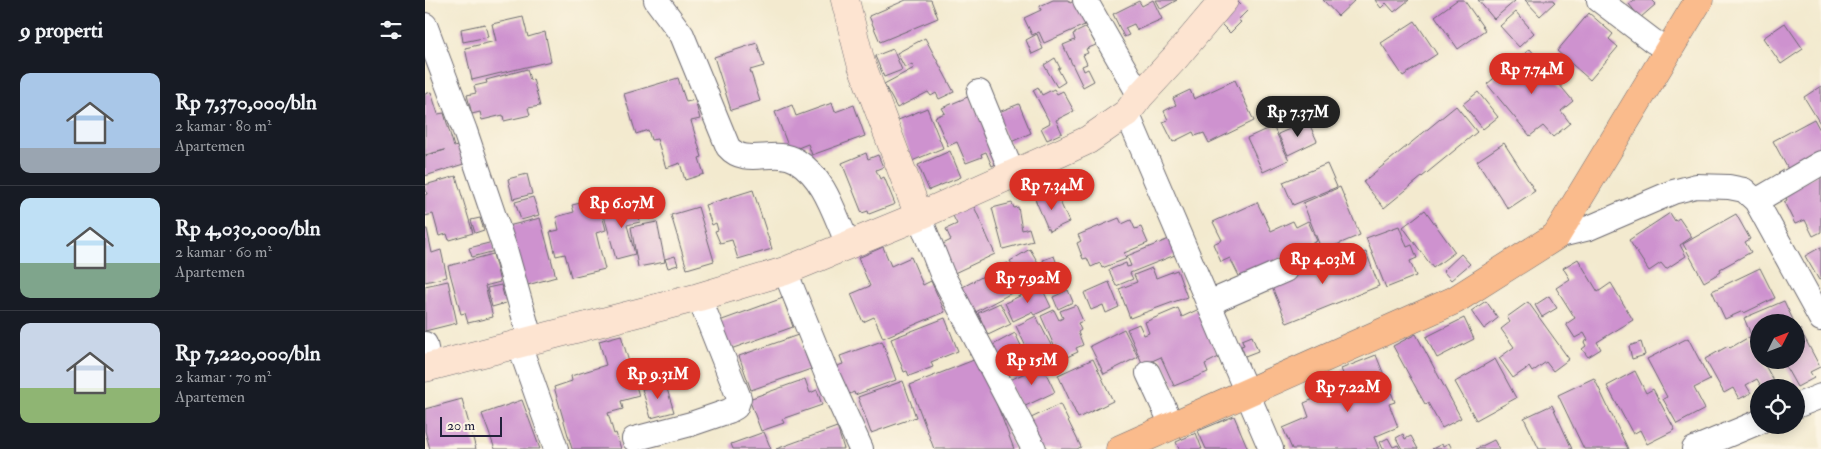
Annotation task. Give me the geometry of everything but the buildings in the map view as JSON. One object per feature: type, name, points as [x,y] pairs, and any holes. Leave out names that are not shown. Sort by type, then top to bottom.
[{"type":"highway","points":[[1120,449],[1455,300],[1556,236],[1699,0]]},
{"type":"street","points":[[655,0],[682,35],[728,147],[738,156],[747,158],[787,157],[796,160],[807,168],[818,179],[849,246]]},
{"type":"street","points":[[845,0],[861,63],[941,274],[1034,449]]},
{"type":"street","points":[[1085,0],[1133,104],[1209,303],[1271,449]]},
{"type":"street","points":[[427,360],[525,343],[785,272],[1013,175],[1088,140],[1133,104],[1224,0]]},
{"type":"street","points":[[1599,0],[1653,41],[1669,50]]},
{"type":"street","points":[[425,25],[465,131],[505,249],[525,343],[556,449]]},
{"type":"street","points":[[979,92],[1013,175]]},
{"type":"street","points":[[1757,201],[1821,163]]},
{"type":"street","points":[[1556,236],[1589,228],[1673,192],[1696,186],[1729,187],[1744,190],[1757,201],[1821,319]]},
{"type":"street","points":[[1209,303],[1285,270]]},
{"type":"street","points":[[785,272],[825,370],[861,449]]},
{"type":"street","points":[[634,439],[706,419],[736,407],[739,398],[699,297]]},
{"type":"street","points":[[1148,373],[1172,425]]},
{"type":"street","points":[[1805,402],[1821,396]]},
{"type":"street","points":[[1694,449],[1750,426]]}]
